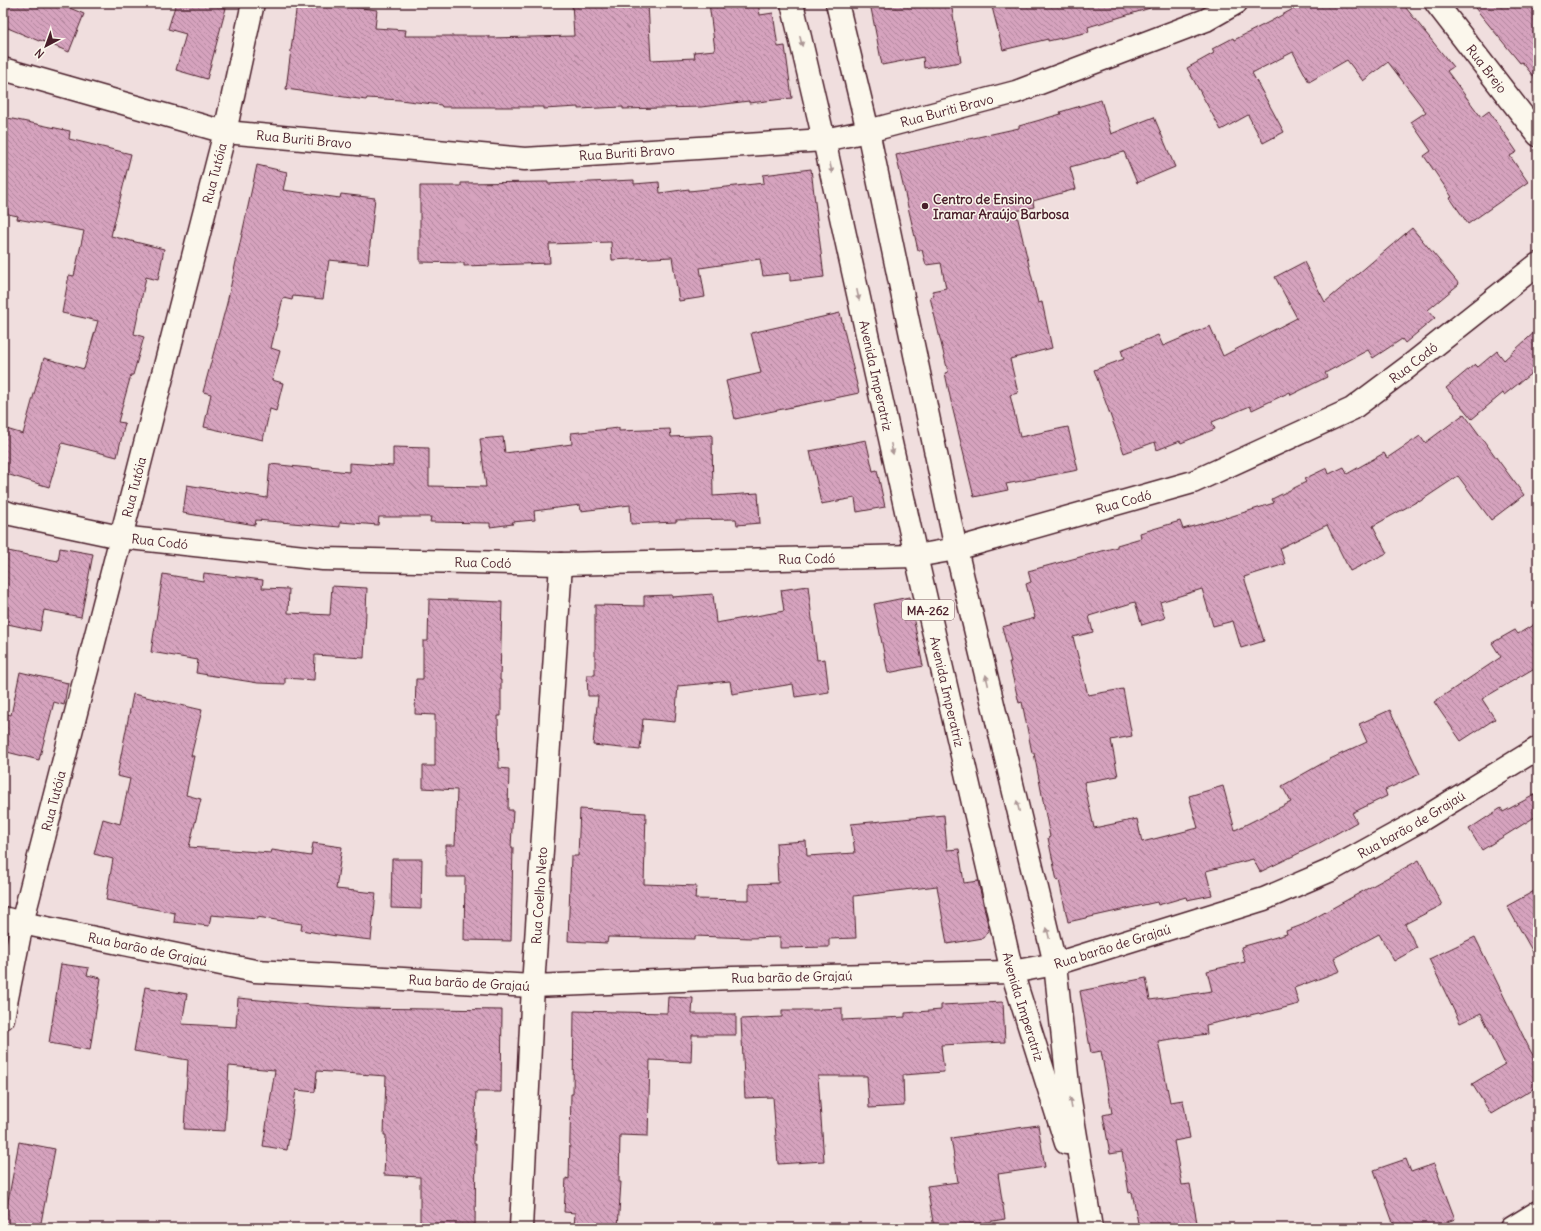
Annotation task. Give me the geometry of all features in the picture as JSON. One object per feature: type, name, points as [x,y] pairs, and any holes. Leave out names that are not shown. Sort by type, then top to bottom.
[{"type":"street","name":"Rua Tutóia","points":[[3,1018],[12,920],[120,537],[225,132],[253,3]]},
{"type":"street","name":"Avenida Imperatriz","points":[[792,3],[824,140],[916,556],[1012,972],[1089,1219]]},
{"type":"street","name":"Avenida Imperatriz","points":[[837,3],[868,131],[956,549],[1055,964],[1069,1094],[1089,1219]]},
{"type":"street","name":"Rua Buriti Bravo","points":[[3,69],[225,132],[525,159],[824,140],[868,131],[1016,92],[1206,20],[1236,3]]},
{"type":"street","name":"Rua Brejo","points":[[1436,3],[1538,135]]},
{"type":"street","name":"Rua Codó","points":[[3,511],[120,537],[323,559],[561,564],[916,556],[956,549],[1193,482],[1352,409],[1408,367],[1538,264]]},
{"type":"street","name":"Rua Coelho Neto","points":[[521,1228],[533,986],[561,564]]},
{"type":"street","name":"Rua barão de Grajaú","points":[[12,920],[255,972],[533,986],[732,978],[1012,972],[1055,964],[1264,899],[1329,871],[1423,818],[1538,748]]},
{"type":"street","points":[[1512,1228],[1538,1212]]},
{"type":"building","points":[[3,3],[58,3],[84,14],[69,52],[3,26]]},
{"type":"building","points":[[176,3],[208,3],[226,8],[207,79],[176,70],[186,34],[168,29]]},
{"type":"building","points":[[297,3],[323,3],[377,10],[375,28],[406,30],[405,36],[489,36],[489,38],[574,36],[572,3],[648,3],[651,60],[695,58],[694,52],[715,50],[709,3],[758,3],[760,15],[773,13],[778,47],[785,46],[792,98],[749,103],[749,101],[701,107],[623,109],[623,107],[578,109],[578,107],[544,109],[544,107],[442,107],[441,105],[400,100],[367,98],[366,100],[286,89]]},
{"type":"building","points":[[870,3],[951,3],[961,62],[924,68],[923,57],[882,65]]},
{"type":"building","points":[[991,3],[1149,3],[1150,8],[1088,27],[1089,32],[1048,41],[1048,39],[1003,50]]},
{"type":"building","points":[[1304,3],[1402,3],[1453,67],[1447,71],[1481,117],[1489,111],[1517,152],[1510,156],[1528,182],[1468,224],[1450,198],[1452,197],[1424,156],[1431,151],[1411,122],[1426,112],[1388,62],[1363,81],[1347,60],[1309,82],[1293,52],[1252,73],[1284,132],[1263,143],[1248,115],[1221,130],[1187,68],[1214,53],[1212,49],[1233,38],[1234,40]]},
{"type":"building","points":[[1471,3],[1538,3],[1538,82],[1522,62],[1520,63]]},
{"type":"building","points":[[1101,100],[1111,134],[1154,117],[1175,167],[1137,183],[1124,152],[1070,167],[1076,189],[1033,201],[1034,207],[1016,211],[1038,303],[1042,302],[1052,348],[1010,359],[1018,393],[1010,395],[1020,437],[1068,427],[1078,470],[1006,484],[1008,490],[974,497],[952,406],[945,373],[948,372],[930,297],[934,296],[932,291],[946,288],[941,263],[926,265],[922,250],[918,250],[896,155],[1019,128],[1019,126],[1061,114],[1060,112]]},
{"type":"building","points":[[3,117],[70,131],[69,139],[131,154],[111,236],[164,249],[158,280],[146,277],[134,334],[144,337],[133,375],[131,375],[118,422],[125,423],[117,457],[62,443],[49,487],[3,473],[3,428],[23,434],[44,358],[84,369],[98,321],[62,313],[69,275],[74,276],[84,231],[17,219],[18,216],[3,213]]},
{"type":"building","points":[[257,165],[287,172],[283,190],[340,198],[341,194],[375,198],[368,264],[329,260],[323,299],[293,296],[292,300],[283,298],[271,348],[280,351],[272,380],[283,383],[276,411],[270,409],[263,440],[204,427],[211,394],[203,392],[227,303]]},
{"type":"building","points":[[811,169],[824,277],[790,281],[790,273],[763,276],[760,259],[700,268],[705,297],[679,301],[672,257],[612,260],[611,242],[549,244],[550,263],[464,266],[464,263],[420,262],[420,186],[461,186],[461,183],[548,182],[548,184],[634,180],[634,184],[659,182],[660,193],[689,189],[689,191],[764,183],[763,175]]},
{"type":"building","points":[[1412,228],[1459,284],[1428,310],[1435,318],[1405,343],[1402,339],[1373,358],[1368,350],[1325,373],[1327,377],[1291,395],[1290,392],[1252,410],[1250,406],[1212,422],[1215,429],[1181,443],[1180,441],[1157,450],[1155,442],[1124,453],[1094,370],[1124,359],[1121,350],[1158,335],[1163,346],[1210,326],[1223,356],[1297,318],[1275,277],[1304,262],[1325,302]]},
{"type":"building","points":[[840,313],[859,393],[735,419],[726,381],[761,373],[751,333]]},
{"type":"building","points":[[1538,329],[1538,368],[1504,395],[1503,393],[1472,419],[1446,388],[1475,364],[1478,367],[1497,351],[1504,360]]},
{"type":"building","points":[[1464,414],[1524,495],[1491,520],[1458,476],[1419,502],[1418,501],[1373,526],[1387,553],[1350,571],[1327,525],[1280,548],[1285,564],[1244,577],[1264,641],[1241,648],[1233,621],[1213,626],[1202,589],[1160,602],[1165,618],[1142,625],[1135,602],[1089,616],[1093,632],[1073,637],[1088,695],[1123,689],[1132,736],[1111,740],[1118,776],[1084,782],[1094,828],[1137,819],[1142,842],[1198,828],[1189,796],[1223,786],[1235,830],[1291,802],[1282,786],[1330,759],[1367,742],[1359,724],[1390,710],[1420,774],[1385,790],[1387,796],[1352,813],[1357,822],[1316,845],[1260,872],[1253,859],[1206,871],[1212,895],[1187,900],[1186,897],[1158,905],[1157,902],[1068,922],[1059,880],[1057,881],[1048,838],[1050,837],[1034,753],[1032,753],[1022,702],[1019,703],[1002,627],[1035,618],[1026,584],[1031,582],[1028,571],[1117,547],[1117,545],[1141,538],[1140,533],[1180,521],[1183,529],[1226,518],[1274,503],[1272,499],[1306,482],[1304,479],[1327,468],[1329,474],[1344,467],[1347,474],[1384,453],[1387,458],[1420,436],[1425,443]]},
{"type":"building","points":[[619,428],[619,431],[670,429],[671,437],[712,435],[713,496],[758,493],[760,523],[737,525],[736,519],[676,520],[676,522],[631,524],[630,505],[581,511],[580,505],[534,511],[535,520],[512,522],[513,524],[490,527],[490,523],[430,522],[431,517],[379,517],[378,525],[340,522],[340,527],[256,520],[255,525],[183,513],[187,485],[267,498],[270,464],[349,472],[349,463],[393,466],[393,447],[429,448],[429,486],[486,487],[480,439],[503,437],[505,453],[572,444],[571,433]]},
{"type":"building","points":[[866,440],[873,471],[877,470],[885,507],[857,512],[855,498],[821,504],[810,451]]},
{"type":"building","points":[[60,548],[93,554],[81,617],[44,610],[40,631],[3,623],[3,550],[58,561]]},
{"type":"building","points":[[204,573],[263,580],[262,588],[289,589],[288,613],[330,615],[332,586],[367,588],[364,658],[315,655],[314,680],[285,678],[285,684],[258,683],[196,673],[198,660],[151,652],[163,574],[203,581]]},
{"type":"building","points":[[808,586],[817,660],[825,659],[829,692],[795,697],[793,684],[732,694],[730,681],[678,686],[675,722],[643,719],[640,750],[593,745],[598,696],[588,696],[587,675],[595,675],[595,605],[644,606],[644,596],[672,595],[672,597],[713,594],[716,623],[784,611],[781,590]]},
{"type":"building","points":[[909,597],[923,666],[888,673],[874,604]]},
{"type":"building","points":[[429,599],[502,602],[500,680],[501,716],[498,716],[499,768],[509,769],[508,810],[513,810],[511,847],[513,847],[511,941],[464,940],[465,877],[446,877],[446,845],[455,845],[457,790],[423,788],[423,766],[435,766],[435,715],[415,714],[416,679],[423,679],[423,641],[428,641]]},
{"type":"building","points":[[1538,622],[1538,666],[1482,699],[1495,719],[1461,741],[1434,702],[1501,657],[1492,643],[1515,630],[1518,634]]},
{"type":"building","points":[[20,672],[68,683],[64,705],[54,702],[39,760],[3,751],[3,713],[11,715]]},
{"type":"building","points":[[133,694],[202,710],[191,756],[194,756],[186,795],[201,799],[189,847],[271,853],[272,850],[311,856],[313,843],[342,847],[336,889],[376,893],[371,940],[301,930],[302,924],[257,917],[257,919],[211,915],[209,926],[174,922],[175,913],[106,900],[113,859],[94,854],[103,819],[120,824],[130,779],[117,776]]},
{"type":"building","points":[[1538,793],[1538,815],[1482,850],[1469,829],[1501,808],[1503,812]]},
{"type":"building","points":[[580,809],[646,813],[644,884],[696,886],[695,899],[749,900],[749,884],[778,883],[776,843],[806,841],[807,856],[855,853],[851,824],[944,815],[947,850],[959,849],[964,883],[978,881],[989,929],[983,938],[947,944],[937,886],[854,896],[856,938],[829,939],[829,947],[780,948],[780,937],[750,938],[695,936],[695,939],[608,937],[607,943],[568,941],[571,856],[578,856]]},
{"type":"building","points":[[392,859],[422,859],[421,909],[391,908]]},
{"type":"building","points":[[1419,860],[1442,905],[1405,924],[1417,948],[1394,961],[1379,934],[1334,958],[1340,971],[1294,988],[1299,1004],[1206,1025],[1207,1034],[1158,1041],[1170,1102],[1183,1100],[1190,1138],[1174,1141],[1182,1185],[1190,1184],[1198,1228],[1139,1228],[1132,1192],[1129,1193],[1122,1152],[1110,1154],[1103,1115],[1112,1113],[1101,1051],[1091,1053],[1080,991],[1146,978],[1150,1000],[1212,991],[1207,971],[1245,962],[1241,947],[1287,934],[1286,931],[1302,925]]},
{"type":"building","points":[[1538,889],[1538,961],[1507,906]]},
{"type":"building","points":[[1475,937],[1538,1064],[1538,1086],[1491,1114],[1472,1084],[1505,1064],[1481,1013],[1460,1023],[1429,959]]},
{"type":"building","points":[[61,964],[89,968],[87,975],[101,978],[90,1050],[49,1043]]},
{"type":"building","points":[[145,987],[187,994],[182,1024],[236,1027],[238,998],[357,1008],[502,1010],[501,1092],[476,1092],[474,1144],[476,1144],[475,1228],[420,1228],[420,1177],[384,1175],[386,1076],[317,1071],[315,1092],[296,1090],[287,1150],[263,1146],[275,1070],[229,1066],[225,1131],[184,1129],[188,1060],[134,1051]]},
{"type":"building","points":[[668,997],[693,998],[692,1014],[736,1014],[736,1035],[692,1035],[691,1062],[650,1060],[648,1136],[620,1135],[619,1182],[621,1182],[618,1228],[574,1228],[575,1213],[564,1212],[566,1178],[569,1179],[571,1094],[573,1094],[574,1011],[667,1013]]},
{"type":"building","points":[[1003,1002],[1005,1042],[941,1045],[944,1072],[903,1075],[904,1106],[869,1108],[867,1076],[818,1076],[824,1161],[778,1164],[773,1097],[745,1098],[741,1019],[782,1017],[782,1010],[820,1010],[842,1008],[842,1020],[905,1017],[905,1013],[941,1010],[941,1005]]},
{"type":"building","points":[[1038,1125],[1045,1167],[998,1174],[1005,1219],[951,1228],[934,1228],[927,1186],[958,1182],[951,1138]]},
{"type":"building","points":[[19,1142],[55,1149],[40,1228],[3,1228]]},
{"type":"building","points":[[1406,1159],[1411,1172],[1434,1164],[1455,1219],[1431,1228],[1395,1228],[1374,1170]]},
{"type":"place","name":"Centro de Ensino Iramar Araújo Barbosa","points":[[925,206]]}]
